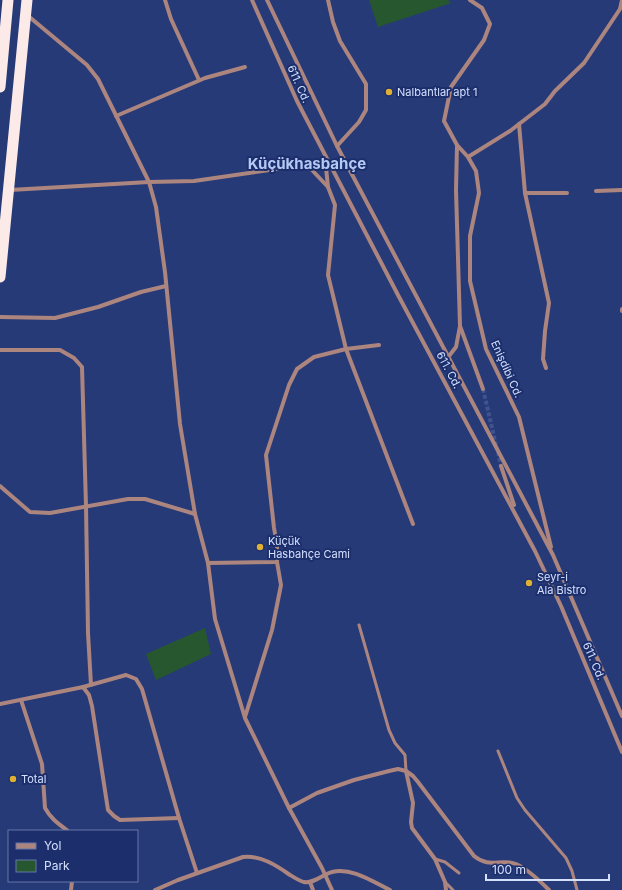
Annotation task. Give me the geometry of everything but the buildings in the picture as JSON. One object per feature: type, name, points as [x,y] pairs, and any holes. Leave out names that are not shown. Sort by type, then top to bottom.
[{"type":"highway","points":[[0,88],[8,0]]},
{"type":"highway","points":[[0,277],[27,14],[27,0]]},
{"type":"street","points":[[165,0],[171,19],[199,80]]},
{"type":"street","name":"611. Cd.","points":[[252,0],[297,101],[325,156],[401,302],[517,516],[561,606],[622,752]]},
{"type":"street","name":"611. Cd.","points":[[268,0],[337,146],[554,555],[622,716]]},
{"type":"street","points":[[328,0],[333,22],[340,41],[366,84],[366,110],[358,122],[337,146]]},
{"type":"street","name":"Enişdibi Cd.","points":[[470,0],[482,8],[490,24],[484,40],[451,87],[444,121],[457,145],[468,157],[476,171],[479,193],[470,236],[470,281],[486,349],[518,417],[554,555]]},
{"type":"street","points":[[468,157],[519,124],[545,104],[555,91],[584,63],[620,9],[622,0]]},
{"type":"street","points":[[27,14],[87,65],[98,79],[149,182],[156,207],[166,286],[180,424],[195,514],[208,563],[215,619],[245,718],[289,808],[325,874],[332,890]]},
{"type":"street","points":[[116,116],[199,80],[245,67]]},
{"type":"street","points":[[519,124],[525,193],[549,303],[543,352],[543,359],[546,368]]},
{"type":"street","name":"Enişdibi Cd.","points":[[449,356],[456,347],[460,326],[456,190],[457,145]]},
{"type":"street","points":[[325,156],[328,187],[335,205],[328,275],[346,349],[413,524]]},
{"type":"street","points":[[8,190],[194,181],[297,166],[311,169],[328,187]]},
{"type":"street","points":[[596,191],[622,190]]},
{"type":"street","points":[[525,193],[567,194]]},
{"type":"street","points":[[0,316],[55,318],[98,307],[141,292],[166,286]]},
{"type":"street","points":[[460,326],[483,389]]},
{"type":"street","points":[[245,718],[273,623],[281,585],[277,562],[277,545],[266,455],[289,385],[297,369],[314,357],[346,349],[379,345]]},
{"type":"street","points":[[0,350],[60,350],[74,358],[82,367],[88,633],[91,685]]},
{"type":"street","points":[[501,466],[517,516]]},
{"type":"street","points":[[0,486],[30,512],[50,513],[128,499],[145,499],[195,514]]},
{"type":"street","points":[[208,563],[277,562]]},
{"type":"street","points":[[0,704],[83,687],[126,675],[136,679],[142,689],[179,818],[197,873]]},
{"type":"street","points":[[83,687],[89,695],[92,706],[108,810],[120,820],[179,818]]},
{"type":"street","points":[[21,700],[42,764],[45,808],[49,815],[67,830]]},
{"type":"street","points":[[289,808],[317,793],[354,780],[389,770],[406,771],[418,782],[474,856],[484,863],[516,864],[527,871],[549,890]]},
{"type":"street","points":[[406,771],[413,798],[412,828],[435,859],[445,882],[446,890]]},
{"type":"street","points":[[155,890],[242,857],[251,856],[279,867],[303,882],[310,882],[333,871],[351,872],[390,890]]},
{"type":"street","points":[[310,882],[313,890]]},
{"type":"lane","points":[[360,625],[389,730],[395,742],[405,755],[406,771]]},
{"type":"lane","points":[[498,751],[517,798],[525,810],[566,858],[572,871],[577,890]]},
{"type":"lane","points":[[435,859],[445,862],[459,873]]},
{"type":"lane","points":[[445,882],[453,890]]},
{"type":"green space","points":[[369,0],[448,0],[451,3],[378,27]]},
{"type":"green space","points":[[205,628],[211,654],[156,680],[146,654]]},
{"type":"tunnel","points":[[483,389],[496,445]]},
{"type":"tunnel","points":[[498,452],[501,466]]},
{"type":"place","name":"Nalbantlar apt 1","points":[[389,92]]},
{"type":"place","name":"Küçük Hasbahçe Cami","points":[[260,547]]},
{"type":"place","name":"Seyr-i Ala Bistro","points":[[529,583]]},
{"type":"place","name":"Total","points":[[13,779]]},
{"type":"district","name":"Küçükhasbahçe","points":[[307,163]]}]
